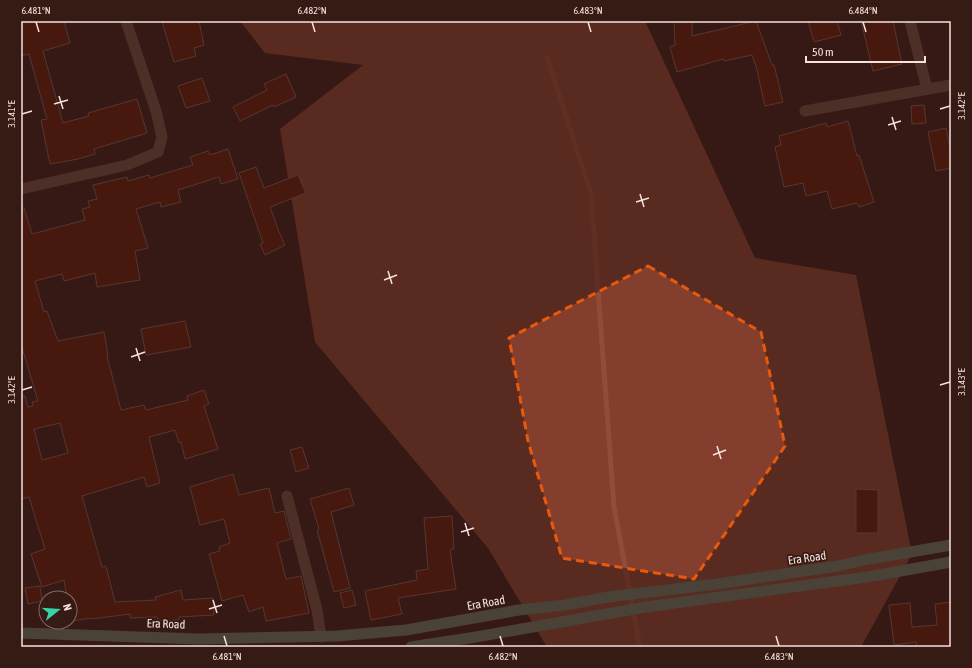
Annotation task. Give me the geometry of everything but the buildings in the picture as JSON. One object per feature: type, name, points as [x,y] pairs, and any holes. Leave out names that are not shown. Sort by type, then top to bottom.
[{"type":"main road","name":"Era Road","points":[[21,633],[199,639],[321,637],[406,630],[519,610],[808,571],[951,545]]},
{"type":"main road","points":[[864,560],[867,577]]},
{"type":"main road","points":[[411,647],[476,638],[646,607],[867,577],[951,562]]},
{"type":"street","points":[[21,189],[127,165],[158,152],[162,137],[156,111],[126,21]]},
{"type":"street","points":[[910,21],[928,89]]},
{"type":"street","points":[[805,111],[951,85]]},
{"type":"street","points":[[287,496],[317,610],[321,637]]},
{"type":"highlighted area","points":[[648,266],[761,332],[785,446],[694,579],[562,558],[528,441],[509,338]]},
{"type":"shaded area","points":[[240,21],[645,21],[755,258],[856,275],[912,554],[861,647],[547,647],[488,548],[315,342],[280,129],[363,65],[265,53]]},
{"type":"waterway","points":[[547,57],[591,194],[614,507],[640,647]]}]
